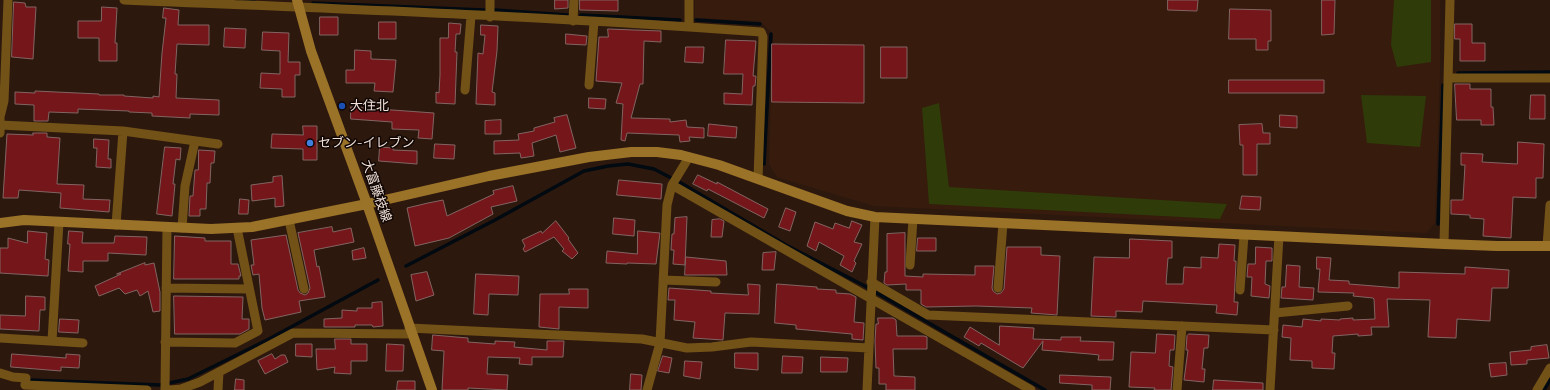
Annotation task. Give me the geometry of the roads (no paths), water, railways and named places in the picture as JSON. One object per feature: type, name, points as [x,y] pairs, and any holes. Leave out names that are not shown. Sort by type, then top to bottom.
[{"type":"street","points":[[0,133],[0,117],[4,101],[8,0]]},
{"type":"street","points":[[124,0],[298,4],[471,16],[761,32],[763,37],[758,179]]},
{"type":"street","points":[[490,0],[490,17]]},
{"type":"street","points":[[573,21],[574,0]]},
{"type":"street","points":[[689,0],[689,27]]},
{"type":"street","points":[[1444,244],[1450,0]]},
{"type":"street","name":"大富藤枝線","points":[[298,4],[312,50],[432,390]]},
{"type":"street","points":[[465,90],[471,16]]},
{"type":"street","points":[[589,85],[594,22]]},
{"type":"street","points":[[1448,78],[1550,78]]},
{"type":"street","points":[[0,125],[122,131],[218,144]]},
{"type":"street","points":[[116,225],[122,131]]},
{"type":"street","points":[[182,228],[185,186],[195,141]]},
{"type":"street","points":[[0,223],[24,220],[182,228],[236,228],[289,220],[367,204],[488,176],[612,153],[657,152],[689,157],[719,165],[847,212],[875,217],[1444,244],[1549,246],[1550,205]]},
{"type":"street","points":[[646,390],[660,343],[667,205],[674,182],[689,157]]},
{"type":"street","points":[[674,182],[871,291],[1031,390]]},
{"type":"street","points":[[867,390],[875,217]]},
{"type":"street","points":[[910,265],[913,219]]},
{"type":"street","points":[[289,220],[304,289]]},
{"type":"street","points":[[52,341],[59,222]]},
{"type":"street","points":[[998,288],[1003,223]]},
{"type":"street","points":[[167,227],[166,387],[181,388],[200,382],[293,333],[411,331],[642,339],[687,348],[712,348],[751,342],[869,348]]},
{"type":"street","points":[[166,342],[235,343],[258,331],[236,228]]},
{"type":"street","points":[[1240,290],[1244,234]]},
{"type":"street","points":[[1270,390],[1279,236]]},
{"type":"street","points":[[663,280],[716,282]]},
{"type":"street","points":[[166,288],[249,289]]},
{"type":"street","points":[[871,291],[928,315],[1274,330]]},
{"type":"street","points":[[1275,313],[1348,306]]},
{"type":"street","points":[[1177,390],[1182,326]]},
{"type":"street","points":[[0,338],[83,343]]},
{"type":"street","points":[[1537,390],[1550,368]]},
{"type":"street","points":[[218,372],[218,390]]},
{"type":"street","points":[[0,373],[13,377],[26,378],[25,385],[92,389],[147,390]]},
{"type":"waterway","points":[[237,0],[254,1]]},
{"type":"waterway","points":[[313,3],[484,10]]},
{"type":"waterway","points":[[495,10],[568,15]]},
{"type":"waterway","points":[[581,15],[680,20]]},
{"type":"waterway","points":[[696,20],[760,24]]},
{"type":"waterway","points":[[764,164],[771,34]]},
{"type":"waterway","points":[[1458,73],[1550,72]]},
{"type":"waterway","points":[[1438,224],[1443,85]]},
{"type":"waterway","points":[[406,266],[495,220],[584,171],[628,164],[654,169],[681,183],[786,245],[863,285],[1045,390]]},
{"type":"waterway","points":[[30,380],[160,385],[188,379],[267,340],[378,280]]},
{"type":"waterway","points":[[1544,390],[1550,380]]},
{"type":"place","name":"大住北","points":[[342,106]]},
{"type":"place","name":"セブン-イレブン","points":[[310,143]]}]
